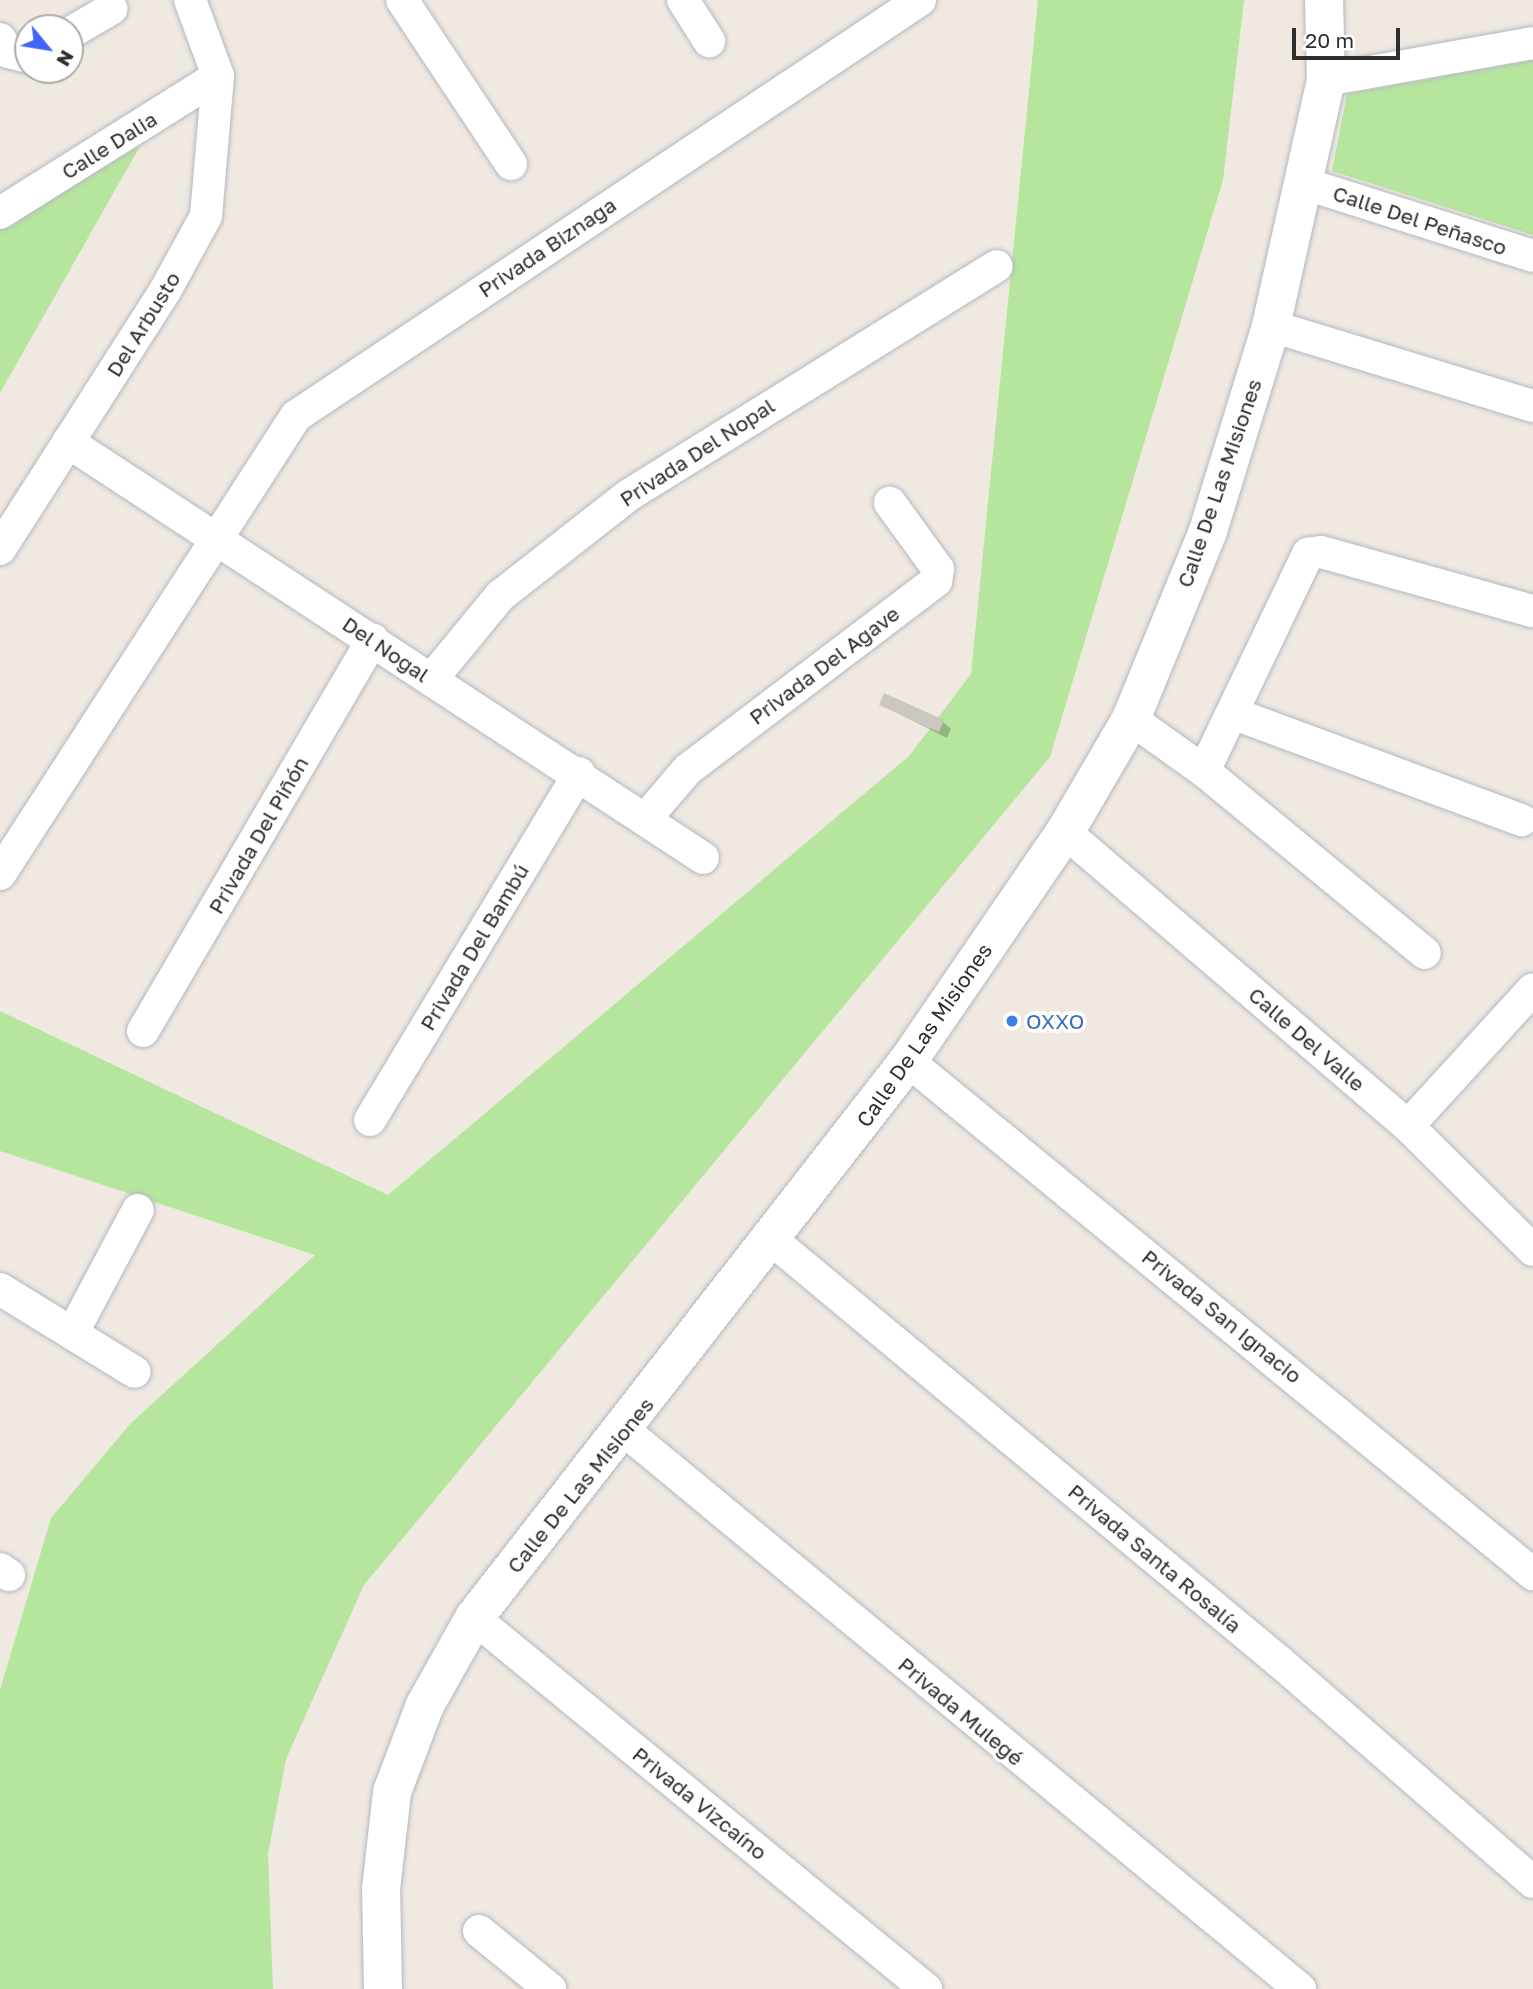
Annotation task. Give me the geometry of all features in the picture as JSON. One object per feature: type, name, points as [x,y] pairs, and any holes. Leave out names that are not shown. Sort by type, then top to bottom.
[{"type":"street","points":[[190,0],[218,76]]},
{"type":"street","points":[[402,0],[511,164]]},
{"type":"street","points":[[683,0],[709,40]]},
{"type":"street","name":"Privada Biznaga","points":[[0,874],[214,535],[296,416],[920,0]]},
{"type":"street","name":"Calle De Las Misiones","points":[[383,1989],[382,1889],[392,1792],[425,1705],[474,1618],[625,1431],[908,1061],[1065,832],[1131,719],[1208,531],[1271,326],[1306,184],[1326,80],[1324,0]]},
{"type":"street","points":[[84,25],[111,9]]},
{"type":"street","points":[[1326,80],[1533,43]]},
{"type":"street","name":"Calle Dalia","points":[[0,213],[218,76]]},
{"type":"street","name":"Del Arbusto","points":[[0,549],[206,216],[218,76]]},
{"type":"street","name":"Calle Del Peñasco","points":[[1306,184],[1533,256]]},
{"type":"street","name":"Privada Del Nopal","points":[[431,680],[500,596],[629,495],[997,266]]},
{"type":"street","points":[[1271,326],[1533,406]]},
{"type":"street","name":"Del Nogal","points":[[68,442],[373,639],[431,680],[647,817],[703,858]]},
{"type":"street","name":"Privada Del Agave","points":[[647,817],[687,770],[936,581],[938,569],[890,503]]},
{"type":"street","points":[[1204,771],[1308,554],[1321,552],[1533,611]]},
{"type":"street","name":"Privada Del Piñón","points":[[143,1031],[373,639]]},
{"type":"street","points":[[1232,713],[1522,820]]},
{"type":"street","points":[[1131,719],[1204,771],[1425,953]]},
{"type":"street","name":"Privada Del Bambú","points":[[370,1120],[579,774]]},
{"type":"street","name":"Calle Del Valle","points":[[1065,832],[1408,1126],[1533,1250]]},
{"type":"street","points":[[1408,1126],[1533,989]]},
{"type":"street","name":"Privada San Ignacio","points":[[908,1061],[1533,1574]]},
{"type":"street","points":[[72,1332],[138,1210]]},
{"type":"street","name":"Privada Santa Rosalía","points":[[772,1240],[1281,1663],[1533,1882]]},
{"type":"street","points":[[0,1289],[135,1372]]},
{"type":"street","name":"Privada Mulegé","points":[[625,1431],[1300,1989]]},
{"type":"street","name":"Privada Vizcaíno","points":[[474,1618],[926,1989]]},
{"type":"street","points":[[479,1931],[532,1984]]},
{"type":"green space","points":[[1038,0],[1244,0],[1223,180],[1050,757],[364,1585],[286,1759],[268,1854],[273,1989],[0,1989],[0,1690],[51,1518],[130,1424],[315,1255],[0,1151],[0,1011],[388,1195],[909,756],[971,674]]},
{"type":"green space","points":[[1533,60],[1533,235],[1332,171],[1347,94]]},
{"type":"green space","points":[[152,125],[0,393],[0,228]]},
{"type":"building","points":[[884,693],[944,720],[939,732],[879,705]]},
{"type":"place","name":"OXXO","points":[[1012,1021]]}]
